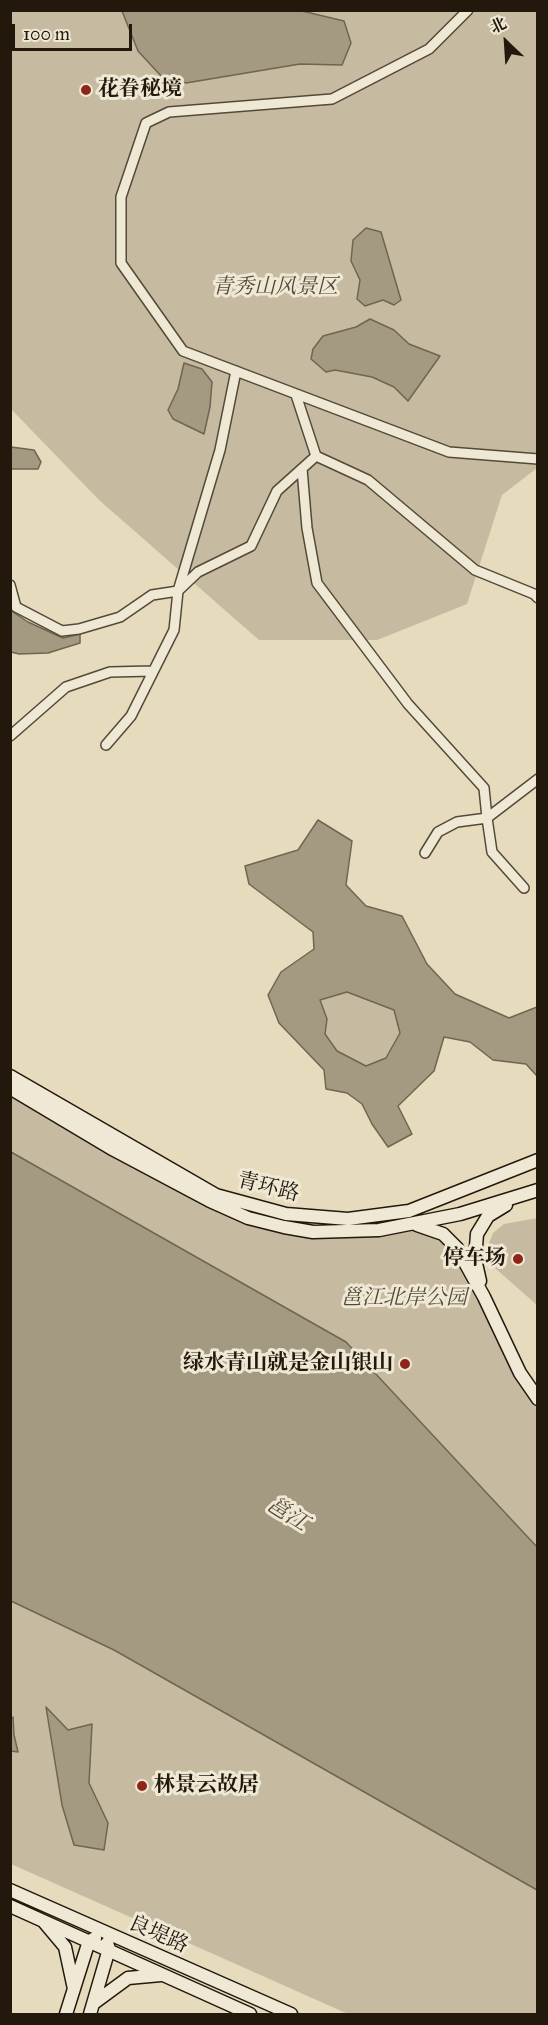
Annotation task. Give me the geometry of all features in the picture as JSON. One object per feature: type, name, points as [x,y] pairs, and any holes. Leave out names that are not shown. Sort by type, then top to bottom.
[{"type":"main road","name":"青环路","points":[[10,1076],[216,1195],[286,1214],[348,1219],[408,1211],[537,1160]]},
{"type":"main road","name":"青环路","points":[[10,1088],[114,1150],[210,1201],[248,1218],[313,1232],[379,1230],[412,1224],[537,1191]]},
{"type":"main road","points":[[484,1297],[475,1259],[477,1234],[482,1224],[499,1208],[537,1191]]},
{"type":"main road","points":[[412,1224],[428,1227],[450,1240],[484,1297],[520,1372],[537,1398]]},
{"type":"main road","name":"良堤路","points":[[10,1890],[291,2014]]},
{"type":"main road","name":"良堤路","points":[[10,1906],[250,2014]]},
{"type":"main road","points":[[41,1919],[65,1947],[74,1990]]},
{"type":"main road","points":[[66,2014],[89,1941],[104,1933],[109,1949],[91,2009]]},
{"type":"main road","points":[[91,2009],[128,1978],[164,1974]]},
{"type":"street","points":[[468,10],[429,49],[332,99],[168,112],[146,123],[122,197],[121,263],[183,351],[449,452],[537,459]]},
{"type":"street","points":[[106,745],[131,716],[174,630],[178,591],[195,526],[220,450],[236,372]]},
{"type":"street","points":[[296,394],[316,456],[368,480],[475,570],[536,594]]},
{"type":"street","points":[[10,585],[16,607],[62,632],[120,617],[152,595],[178,591],[198,572],[251,546],[277,491],[316,456]]},
{"type":"street","points":[[302,468],[307,528],[317,583],[408,704],[484,788],[492,852],[524,888]]},
{"type":"street","points":[[10,736],[66,687],[110,672],[152,671]]},
{"type":"street","points":[[425,853],[438,832],[457,822],[487,818],[537,779]]},
{"type":"green space","name":"青秀山风景区","points":[[11,11],[537,11],[537,468],[502,495],[467,604],[377,640],[259,640],[99,500],[11,409]]},
{"type":"green space","points":[[347,992],[394,1009],[400,1033],[386,1058],[366,1066],[337,1051],[324,1034],[327,1019],[320,1000]]},
{"type":"green space","name":"邕江北岸公园","points":[[10,1088],[210,1201],[284,1227],[412,1224],[443,1234],[537,1399],[537,1547],[346,1342],[11,1152]]},
{"type":"green space","name":"停车场","points":[[538,1218],[537,1305],[496,1269],[487,1259],[486,1251],[493,1233],[504,1224]]},
{"type":"green space","points":[[10,1601],[114,1650],[537,1890],[537,2014],[348,2014],[11,1864]]},
{"type":"water","points":[[122,11],[302,11],[344,21],[351,43],[342,65],[300,64],[186,83],[162,77],[138,51]]},
{"type":"water","points":[[366,228],[381,232],[401,300],[394,305],[383,300],[365,306],[357,299],[360,280],[351,261],[353,240]]},
{"type":"water","points":[[370,319],[394,330],[409,344],[440,356],[408,401],[394,387],[372,377],[335,370],[326,372],[311,359],[313,349],[323,336],[356,327]]},
{"type":"water","points":[[184,363],[202,369],[212,382],[210,407],[204,434],[173,419],[168,410],[178,389]]},
{"type":"water","points":[[11,447],[34,450],[41,462],[38,469],[11,469]]},
{"type":"water","points":[[10,610],[28,622],[63,638],[80,634],[80,643],[48,653],[11,652]]},
{"type":"water","points":[[318,820],[352,841],[346,885],[366,906],[402,916],[427,964],[455,994],[509,1018],[537,1007],[537,1076],[526,1064],[493,1060],[470,1042],[444,1037],[434,1071],[398,1106],[412,1134],[388,1147],[362,1104],[347,1093],[326,1089],[324,1070],[279,1023],[268,995],[281,972],[314,949],[313,932],[249,884],[245,866],[298,850]],"holes":[[[347,992],[394,1010],[400,1033],[386,1058],[366,1066],[337,1051],[325,1034],[327,1019],[320,1000]]]},
{"type":"water","name":"邕江","points":[[11,1152],[346,1342],[537,1547],[537,1890],[114,1650],[11,1601]]},
{"type":"water","points":[[46,1707],[68,1730],[92,1724],[89,1783],[108,1823],[104,1850],[74,1845],[62,1805]]},
{"type":"water","points":[[13,1717],[18,1752],[11,1751],[11,1719]]},
{"type":"place","name":"花眷秘境","points":[[86,90]]},
{"type":"place","name":"停车场","points":[[518,1259]]},
{"type":"place","name":"绿水青山就是金山银山","points":[[405,1364]]},
{"type":"place","name":"林景云故居","points":[[142,1786]]}]
